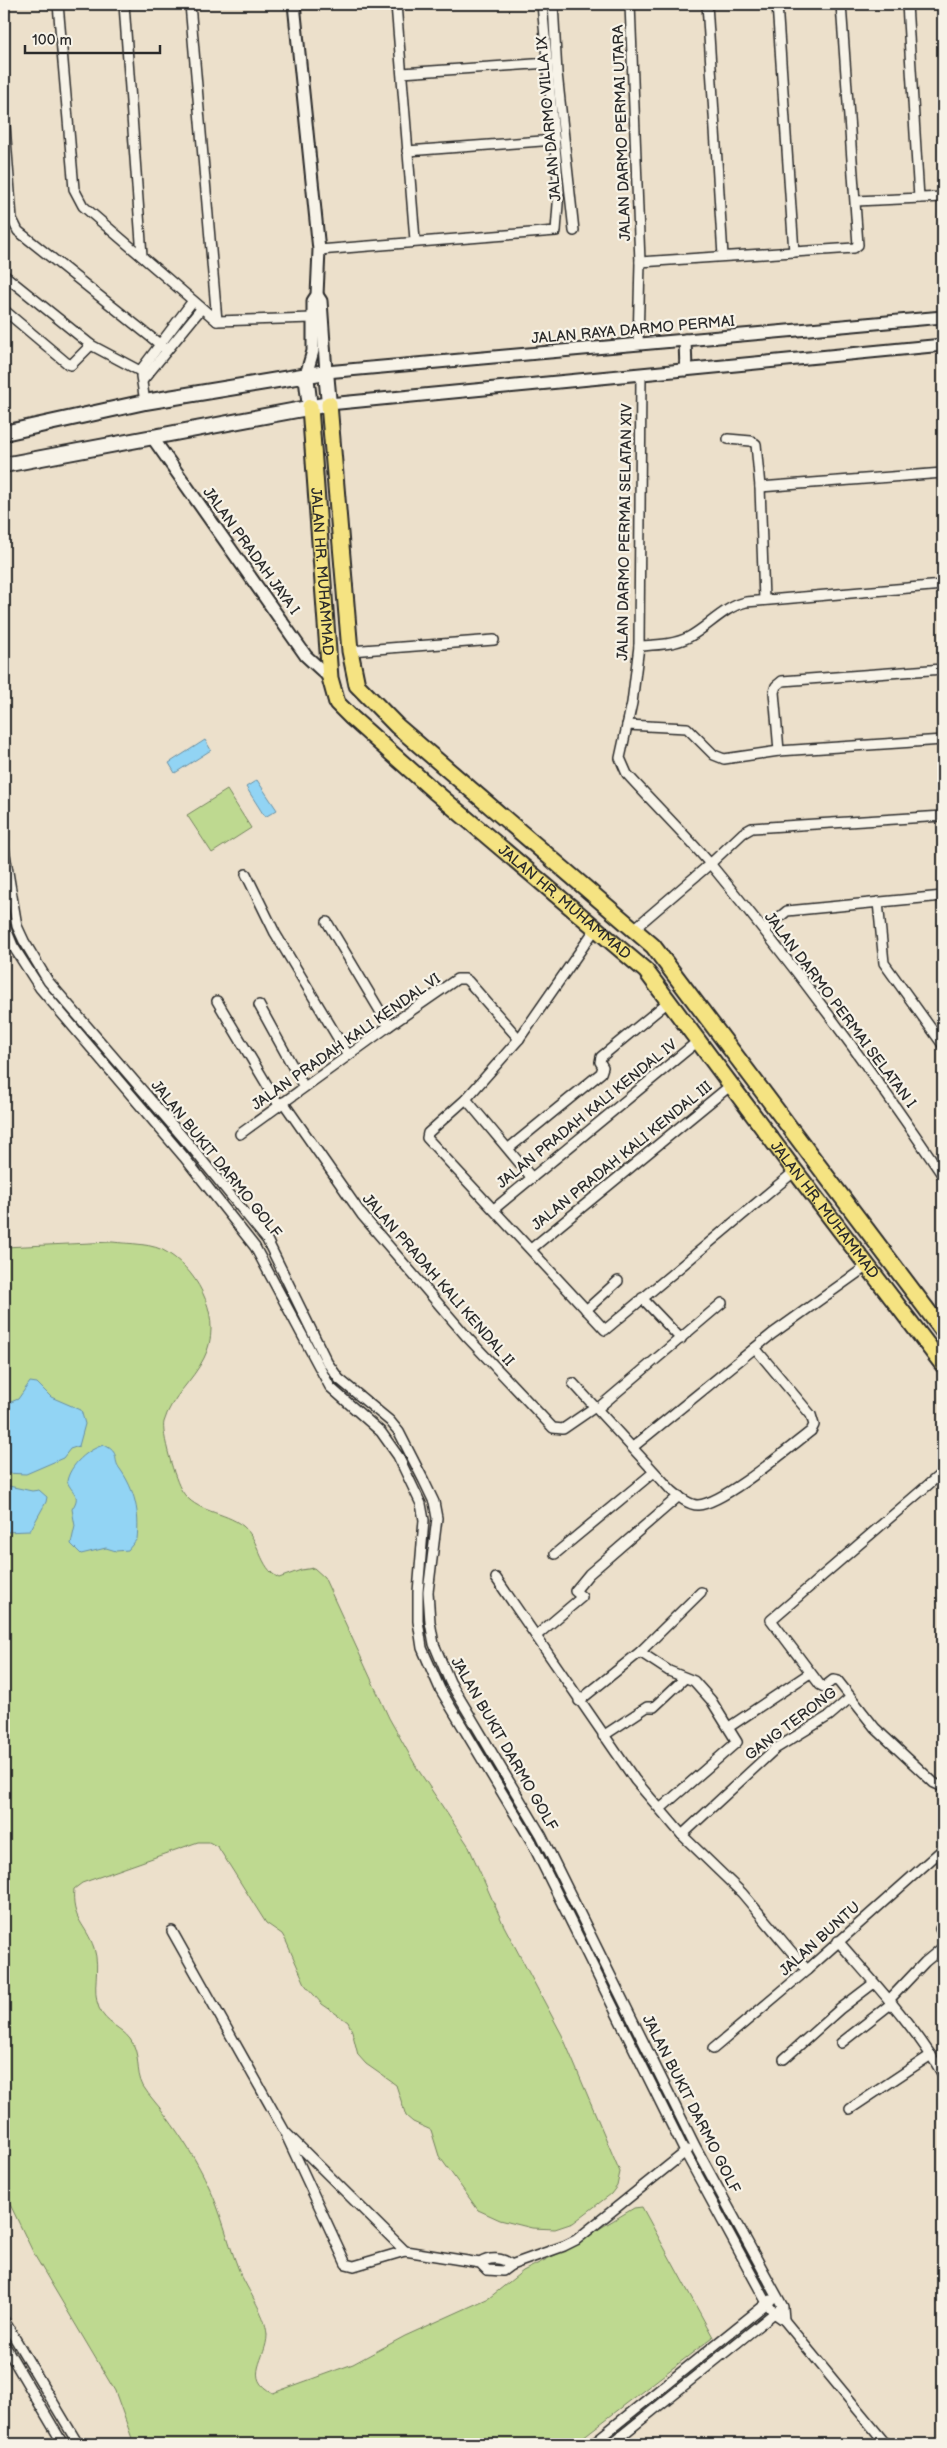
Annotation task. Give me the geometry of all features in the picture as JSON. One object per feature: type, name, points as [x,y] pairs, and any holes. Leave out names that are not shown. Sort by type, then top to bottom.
[{"type":"main road","points":[[4,433],[145,402],[326,372],[329,404],[310,406],[4,465]]},
{"type":"main road","points":[[306,375],[310,406]]},
{"type":"main road","name":"JALAN HR. MUHAMMAD","points":[[329,404],[350,652],[357,685],[397,726],[653,946],[943,1331]]},
{"type":"main road","name":"JALAN HR. MUHAMMAD","points":[[310,406],[330,678],[337,703],[434,792],[646,972],[798,1176],[942,1359]]},
{"type":"main road","points":[[561,898],[564,888],[577,880]]},
{"type":"main road","points":[[798,1176],[810,1177],[818,1167]]},
{"type":"main road","points":[[822,1205],[825,1197],[836,1191]]},
{"type":"street","points":[[58,4],[74,188],[83,206],[142,256],[201,310],[217,321],[313,318]]},
{"type":"street","points":[[124,4],[142,256]]},
{"type":"street","points":[[190,4],[217,321]]},
{"type":"street","points":[[294,4],[318,250],[317,295],[313,301],[312,362],[306,375]]},
{"type":"street","points":[[396,4],[415,240]]},
{"type":"street","points":[[318,250],[415,240],[556,231],[559,191],[542,4]]},
{"type":"street","name":"JALAN DARMO VILLA IX","points":[[553,4],[557,73],[574,231]]},
{"type":"street","name":"JALAN DARMO PERMAI UTARA","points":[[630,4],[640,262],[638,344]]},
{"type":"street","points":[[707,4],[723,256]]},
{"type":"street","points":[[776,4],[794,252]]},
{"type":"street","points":[[841,4],[856,201],[943,197]]},
{"type":"street","points":[[907,4],[919,198]]},
{"type":"street","points":[[402,73],[548,63]]},
{"type":"street","points":[[4,112],[12,219],[18,231],[164,347]]},
{"type":"street","points":[[407,151],[555,140]]},
{"type":"street","name":"JALAN DARMO PERMAI UTARA","points":[[640,262],[854,248],[858,245],[859,240],[856,201]]},
{"type":"street","points":[[4,276],[91,345],[141,376]]},
{"type":"street","points":[[317,295],[321,301],[326,372]]},
{"type":"street","points":[[145,402],[141,376],[164,347],[192,302]]},
{"type":"street","points":[[4,310],[68,364],[71,365],[91,345]]},
{"type":"street","points":[[164,347],[201,310]]},
{"type":"street","name":"JALAN RAYA DARMO PERMAI","points":[[326,372],[943,317]]},
{"type":"street","points":[[685,340],[686,370]]},
{"type":"street","points":[[329,404],[943,345]]},
{"type":"street","name":"JALAN DARMO PERMAI SELATAN XIV","points":[[641,374],[639,646],[620,758],[627,774],[710,864]]},
{"type":"street","name":"JALAN PRADAH JAYA I","points":[[152,437],[306,656],[330,678]]},
{"type":"street","points":[[728,440],[751,441],[756,444],[760,487],[764,600]]},
{"type":"street","points":[[760,487],[943,473]]},
{"type":"street","points":[[639,646],[668,644],[688,638],[732,606],[764,600],[943,585]]},
{"type":"street","points":[[350,652],[494,640]]},
{"type":"street","points":[[779,751],[774,692],[776,686],[782,681],[943,669]]},
{"type":"street","points":[[627,725],[687,728],[714,755],[724,759],[779,751],[943,740]]},
{"type":"street","points":[[634,929],[743,833],[752,828],[943,816]]},
{"type":"street","name":"JALAN BUKIT DARMO GOLF","points":[[4,848],[18,926],[24,941],[48,981],[193,1148],[267,1240],[327,1362],[339,1379],[390,1421],[399,1432],[434,1502],[437,1518],[428,1592],[434,1644],[450,1682],[541,1835],[695,2146],[782,2307],[784,2320]]},
{"type":"street","name":"JALAN DARMO PERMAI SELATAN I","points":[[710,864],[764,930],[886,1091],[943,1176]]},
{"type":"street","points":[[246,874],[275,933],[348,1055]]},
{"type":"street","points":[[764,930],[787,911],[943,896]]},
{"type":"street","points":[[878,902],[884,963],[943,1045]]},
{"type":"street","points":[[327,922],[389,1026]]},
{"type":"street","name":"JALAN BUKIT DARMO GOLF","points":[[4,924],[13,946],[40,988],[184,1157],[255,1248],[330,1387],[381,1432],[398,1456],[421,1504],[424,1520],[418,1592],[418,1621],[422,1648],[440,1689],[531,1841],[685,2152],[767,2303],[774,2313],[784,2320],[886,2444]]},
{"type":"street","points":[[596,928],[519,1038],[466,1098],[428,1133],[427,1138],[531,1249],[602,1329],[608,1330],[642,1298],[798,1176]]},
{"type":"street","name":"JALAN PRADAH KALI KENDAL VI","points":[[240,1134],[348,1055],[457,979],[465,978],[519,1038]]},
{"type":"street","name":"JALAN PRADAH KALI KENDAL II","points":[[217,1002],[281,1104],[362,1215],[467,1337],[554,1428],[563,1429],[596,1408],[722,1303]]},
{"type":"street","points":[[509,1148],[601,1073],[603,1067],[600,1062],[601,1057],[668,1002]]},
{"type":"street","points":[[259,1005],[304,1087]]},
{"type":"street","name":"JALAN PRADAH KALI KENDAL IV","points":[[494,1209],[698,1041]]},
{"type":"street","name":"JALAN PRADAH KALI KENDAL III","points":[[531,1249],[731,1085]]},
{"type":"street","points":[[466,1098],[532,1178]]},
{"type":"street","points":[[633,1447],[755,1348],[867,1266]]},
{"type":"street","points":[[586,1310],[618,1281]]},
{"type":"street","points":[[642,1298],[681,1339]]},
{"type":"street","points":[[573,1383],[654,1472],[679,1496],[698,1505],[716,1498],[765,1467],[811,1432],[814,1425],[811,1415],[755,1348]]},
{"type":"street","points":[[555,1554],[654,1472]]},
{"type":"street","points":[[943,1472],[772,1618],[772,1623],[822,1686],[833,1680],[838,1681],[875,1728],[934,1783],[943,1787]]},
{"type":"street","points":[[536,1636],[582,1598],[576,1590],[589,1574],[679,1496]]},
{"type":"street","points":[[496,1578],[603,1736],[660,1809],[682,1835],[742,1893],[807,1970]]},
{"type":"street","points":[[579,1701],[640,1652],[701,1592]]},
{"type":"street","points":[[640,1652],[685,1678],[694,1681],[711,1700],[736,1740],[736,1744],[660,1809]]},
{"type":"street","points":[[729,1727],[810,1673]]},
{"type":"street","points":[[603,1736],[647,1707],[654,1707],[685,1678]]},
{"type":"street","name":"GANG TERONG","points":[[682,1835],[770,1754],[829,1716],[850,1698]]},
{"type":"street","name":"JALAN BUNTU","points":[[713,2049],[807,1970],[943,1849]]},
{"type":"street","points":[[172,1931],[284,2132],[346,2264],[354,2266],[405,2251],[480,2263],[487,2270],[503,2271],[511,2265],[576,2240],[695,2146]]},
{"type":"street","points":[[838,1941],[891,2001],[931,2054],[943,2075]]},
{"type":"street","points":[[841,2043],[891,2001],[941,1952]]},
{"type":"street","points":[[784,2059],[840,2009],[874,1983]]},
{"type":"street","points":[[850,2109],[931,2054]]},
{"type":"street","points":[[284,2132],[405,2251]]},
{"type":"street","points":[[592,2444],[776,2296]]},
{"type":"street","points":[[611,2444],[782,2307]]},
{"type":"street","points":[[4,2320],[78,2444]]},
{"type":"street","points":[[4,2344],[64,2444]]},
{"type":"green space","points":[[227,790],[251,828],[212,853],[187,815]]},
{"type":"green space","points":[[112,1242],[156,1247],[168,1253],[180,1262],[199,1286],[210,1314],[209,1344],[204,1358],[167,1413],[164,1422],[167,1446],[179,1486],[195,1504],[227,1517],[243,1526],[253,1539],[267,1568],[279,1578],[301,1570],[314,1568],[324,1577],[389,1718],[417,1768],[468,1845],[504,1926],[562,2035],[620,2172],[617,2186],[611,2194],[573,2223],[555,2229],[532,2228],[500,2220],[478,2210],[439,2156],[431,2130],[413,2122],[406,2116],[396,2085],[366,2064],[358,2055],[348,2022],[322,2004],[306,1986],[282,1934],[266,1923],[218,1847],[209,1842],[198,1842],[82,1883],[74,1889],[77,1915],[91,1940],[96,1956],[96,1993],[99,2008],[110,2022],[130,2039],[136,2050],[139,2074],[143,2086],[184,2142],[209,2187],[240,2273],[259,2309],[266,2327],[266,2343],[257,2374],[259,2381],[264,2387],[273,2393],[353,2364],[405,2336],[489,2298],[523,2271],[557,2254],[634,2208],[642,2207],[713,2337],[574,2444],[134,2444],[115,2391],[35,2256],[4,2192],[4,1247]]},
{"type":"water","points":[[205,740],[211,750],[175,773],[169,763]]},
{"type":"water","points":[[257,780],[277,810],[265,817],[246,787]]},
{"type":"water","points":[[30,1382],[37,1383],[51,1397],[81,1410],[85,1424],[79,1446],[70,1449],[63,1458],[26,1474],[4,1473],[4,1405],[18,1399]]},
{"type":"water","points":[[104,1445],[113,1451],[133,1494],[138,1520],[137,1539],[128,1550],[116,1551],[106,1548],[81,1554],[71,1544],[75,1526],[72,1509],[76,1497],[67,1481],[72,1469],[86,1454]]},
{"type":"water","points":[[4,1485],[32,1491],[39,1490],[47,1497],[30,1531],[4,1532]]}]
